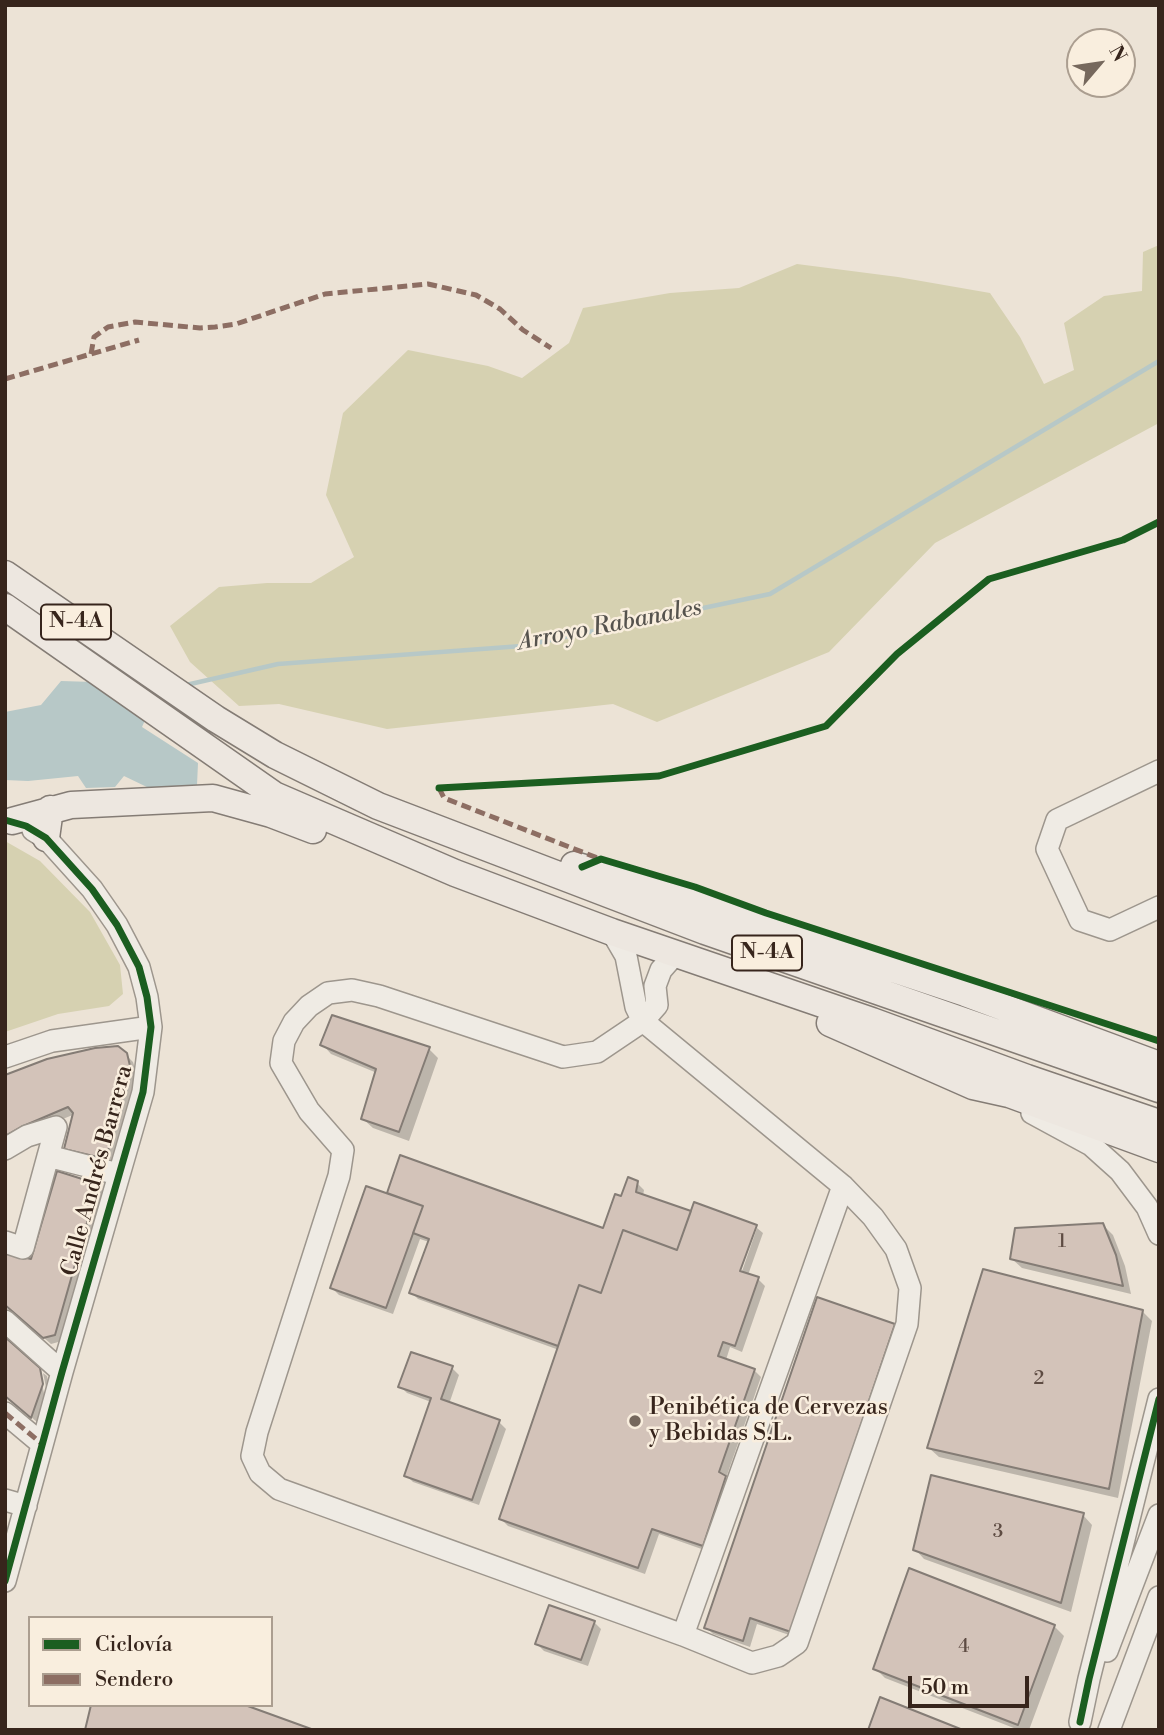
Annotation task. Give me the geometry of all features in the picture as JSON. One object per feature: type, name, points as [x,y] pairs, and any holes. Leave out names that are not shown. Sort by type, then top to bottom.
[{"type":"main road","name":"N-4A","points":[[5,574],[216,719],[275,755],[379,806],[705,931],[1159,1089]]},
{"type":"main road","name":"N-4A","points":[[5,607],[274,795],[455,873],[612,933],[859,1016],[1156,1122]]},
{"type":"main road","points":[[7,822],[71,805],[213,798],[271,814],[341,840],[455,873]]},
{"type":"main road","points":[[379,806],[526,853],[620,878],[965,993],[1159,1065]]},
{"type":"main road","points":[[46,838],[50,809]]},
{"type":"main road","points":[[675,954],[973,1086],[1009,1094],[1159,1149]]},
{"type":"main road","points":[[965,993],[1034,1010],[1159,1051]]},
{"type":"street","points":[[1159,771],[1057,820],[1047,849],[1080,920],[1110,930],[1159,907]]},
{"type":"street","name":"Calle Andrés Barrera","points":[[5,1581],[15,1503],[43,1444],[143,1092],[151,1027],[139,967],[111,916],[92,889],[46,838],[7,822]]},
{"type":"street","name":"Calle Andrés Barrera","points":[[7,822],[70,864]]},
{"type":"street","points":[[612,933],[626,956],[636,1007],[643,1021],[843,1186],[873,1217],[896,1249],[910,1288],[907,1324],[797,1643],[778,1656],[752,1663],[683,1635],[279,1489],[260,1473],[253,1456],[257,1432],[339,1176],[343,1150],[309,1111],[281,1063],[284,1041],[294,1022],[309,1006],[328,993],[352,990],[379,996],[563,1057],[597,1052],[643,1021],[657,1005],[655,986],[661,970],[675,954]]},
{"type":"street","points":[[5,1057],[52,1041],[151,1027]]},
{"type":"street","points":[[973,1086],[1044,1118],[1091,1145],[1120,1171],[1147,1207],[1159,1234]]},
{"type":"street","points":[[5,1149],[27,1136],[56,1127],[23,1248],[5,1242]]},
{"type":"street","name":"Calle Andrés Barrera","points":[[48,1156],[118,1174]]},
{"type":"street","points":[[683,1635],[843,1186]]},
{"type":"street","points":[[5,1321],[62,1371]]},
{"type":"street","points":[[1079,1726],[1159,1399]]},
{"type":"street","points":[[5,1413],[43,1444]]},
{"type":"street","points":[[1079,1726],[1159,1515]]},
{"type":"street","points":[[1109,1730],[1159,1597]]},
{"type":"street","points":[[1134,1666],[1159,1629]]},
{"type":"shaded area","points":[[1159,245],[1159,423],[935,543],[829,652],[657,722],[613,704],[387,729],[279,704],[239,706],[190,662],[170,626],[219,587],[311,583],[354,557],[326,495],[343,413],[408,350],[488,366],[522,378],[569,343],[583,308],[670,293],[739,288],[797,264],[898,277],[990,293],[1020,337],[1044,384],[1074,370],[1064,323],[1104,296],[1142,291],[1143,252]]},
{"type":"shaded area","points":[[61,681],[93,682],[146,718],[142,727],[198,763],[197,785],[149,788],[124,776],[115,787],[86,788],[78,776],[28,781],[5,780],[5,712],[41,705]]},
{"type":"shaded area","points":[[5,841],[40,861],[90,912],[120,965],[123,994],[109,1006],[58,1014],[5,1032]]},
{"type":"building","points":[[332,1015],[430,1047],[399,1132],[361,1119],[376,1069],[320,1045]]},
{"type":"building","points":[[118,1046],[127,1053],[130,1066],[106,1159],[64,1149],[73,1113],[68,1107],[5,1136],[5,1075],[47,1059],[95,1048]]},
{"type":"building","points":[[400,1155],[603,1228],[615,1194],[621,1196],[628,1177],[638,1181],[636,1192],[691,1211],[677,1250],[623,1230],[601,1293],[579,1285],[558,1346],[409,1293],[429,1239],[413,1233],[423,1206],[387,1193]]},
{"type":"building","points":[[57,1171],[98,1184],[55,1335],[43,1338],[5,1305],[5,1253],[31,1259]]},
{"type":"building","points":[[366,1186],[423,1206],[386,1308],[330,1288]]},
{"type":"building","name":"Penibética de Cervezas y Bebidas S.L.","points":[[694,1202],[757,1225],[740,1271],[759,1277],[735,1346],[723,1342],[718,1356],[755,1369],[719,1472],[726,1476],[703,1546],[652,1529],[638,1568],[499,1519],[579,1285],[601,1293],[623,1230],[677,1250]]},
{"type":"building","points":[[1103,1223],[1116,1255],[1123,1286],[1010,1259],[1015,1228]]},
{"type":"building","points":[[983,1269],[1143,1310],[1109,1489],[927,1448]]},
{"type":"building","points":[[817,1297],[895,1324],[791,1632],[750,1618],[743,1641],[704,1628]]},
{"type":"building","points":[[5,1337],[40,1368],[43,1384],[31,1418],[5,1396]]},
{"type":"building","points":[[411,1352],[453,1366],[441,1399],[500,1420],[472,1500],[404,1476],[431,1398],[398,1387]]},
{"type":"building","points":[[931,1475],[1084,1513],[1061,1603],[913,1550]]},
{"type":"building","points":[[909,1568],[1055,1625],[1018,1725],[873,1669]]},
{"type":"building","points":[[549,1605],[595,1621],[581,1660],[535,1644]]},
{"type":"building","points":[[880,1697],[963,1730],[868,1730]]},
{"type":"building","points":[[91,1707],[251,1707],[314,1730],[85,1730]]},
{"type":"waterway","name":"Arroyo Rabanales","points":[[186,685],[278,664],[522,646],[770,594],[1159,361]]},
{"type":"marked path","points":[[91,354],[94,337],[108,327],[135,322],[215,327],[236,324],[325,294],[428,284],[476,295],[500,309],[523,330],[551,348]]},
{"type":"marked path","points":[[5,379],[139,340]]},
{"type":"marked path","points":[[439,788],[444,798],[600,859]]},
{"type":"marked path","points":[[5,1413],[42,1444]]},
{"type":"cycle path","points":[[439,788],[659,776],[826,726],[897,654],[989,579],[1123,540],[1159,522]]},
{"type":"cycle path","points":[[5,820],[26,826],[46,838],[92,889],[117,925],[139,967],[151,1027],[143,1092],[5,1581]]},
{"type":"cycle path","points":[[582,867],[601,859],[695,887],[766,913],[1159,1041]]},
{"type":"cycle path","points":[[1080,1722],[1159,1399]]},
{"type":"place","name":"Penibética de Cervezas y Bebidas S.L.","points":[[635,1421]]}]
